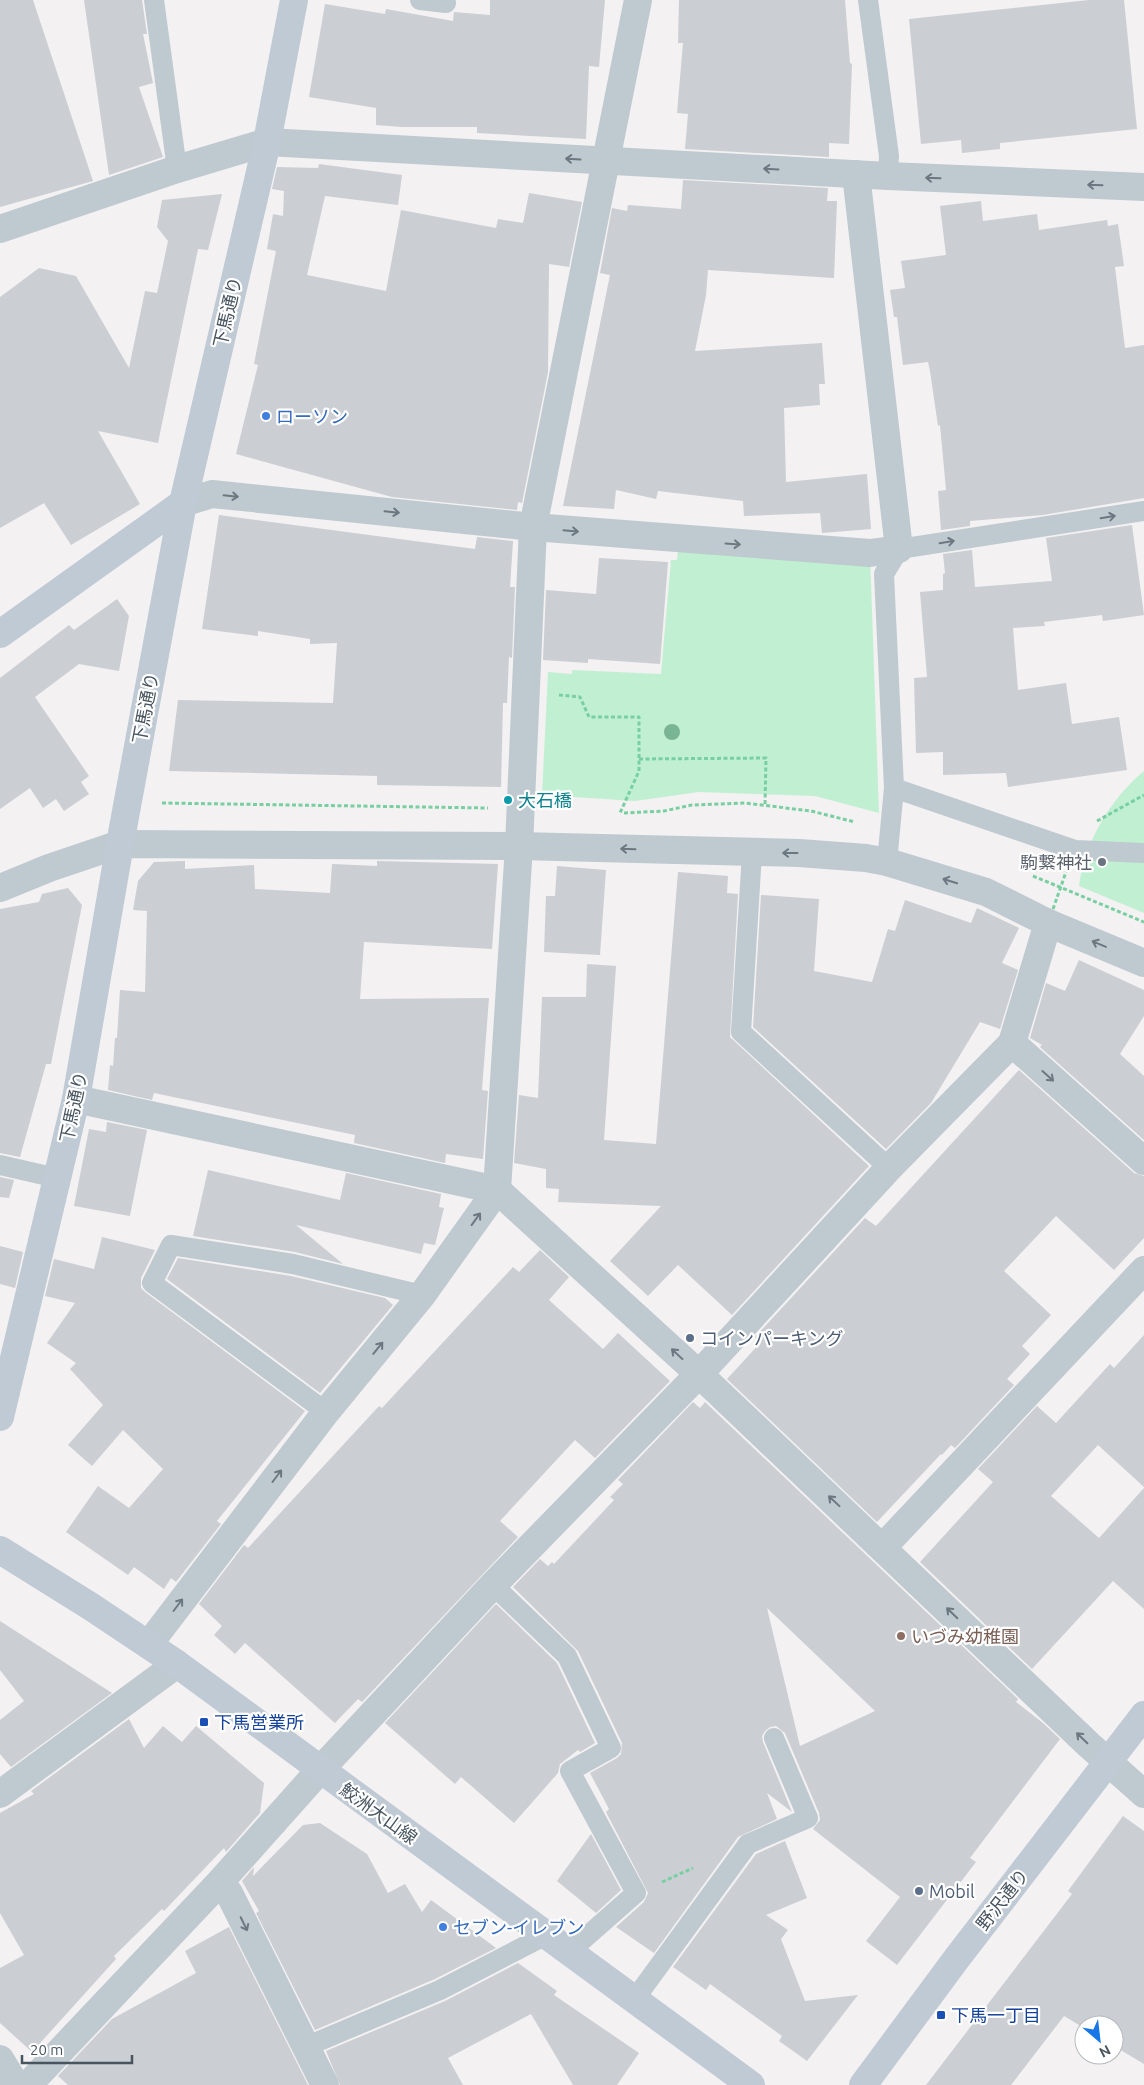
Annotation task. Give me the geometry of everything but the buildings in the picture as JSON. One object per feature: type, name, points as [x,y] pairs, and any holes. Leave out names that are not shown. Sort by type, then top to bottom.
[{"type":"street","name":"下馬通り","points":[[0,1417],[76,1099],[120,844],[183,502],[267,142],[294,0]]},
{"type":"street","points":[[149,1644],[326,1412],[422,1295],[498,1190],[519,846],[533,527],[638,0]]},
{"type":"street","points":[[0,230],[177,169],[267,142],[888,176],[1144,187]]},
{"type":"street","points":[[0,634],[183,502],[212,494],[533,527],[870,553],[899,549],[856,174]]},
{"type":"street","points":[[0,888],[49,868],[120,844],[519,846],[799,853],[866,858],[887,862],[986,892],[1050,916],[1144,963]]},
{"type":"street","points":[[28,2085],[220,1882],[320,1770],[493,1586],[699,1374],[889,1168],[1012,1043],[1050,916]]},
{"type":"street","points":[[1012,1043],[1144,1160]]},
{"type":"street","points":[[76,1099],[498,1190],[699,1374],[1144,1794]]},
{"type":"street","points":[[882,1547],[1144,1270]]},
{"type":"street","name":"鮫洲大山線","points":[[0,1550],[178,1664],[751,2085]]},
{"type":"street","points":[[0,1794],[178,1664]]},
{"type":"street","name":"野沢通り","points":[[863,2085],[957,1958],[1144,1715]]},
{"type":"street","points":[[220,1882],[229,1893],[304,2047],[325,2085]]},
{"type":"street","points":[[0,2059],[16,2085]]},
{"type":"lane","points":[[154,0],[177,169]]},
{"type":"lane","points":[[420,0],[446,3]]},
{"type":"lane","points":[[868,0],[889,156],[888,176]]},
{"type":"lane","points":[[887,862],[894,788],[884,574],[899,549],[1144,511]]},
{"type":"lane","points":[[894,788],[1075,850],[1144,853]]},
{"type":"lane","points":[[752,853],[741,1032],[889,1168]]},
{"type":"lane","points":[[0,1164],[57,1178]]},
{"type":"lane","points":[[326,1412],[152,1283],[171,1245],[293,1264],[422,1295]]},
{"type":"lane","points":[[493,1586],[567,1656],[611,1748],[570,1771],[636,1893],[569,1952]]},
{"type":"lane","points":[[634,2000],[748,1844],[808,1818],[774,1738]]},
{"type":"lane","points":[[304,2047],[440,1990],[546,1935]]},
{"type":"path","points":[[525,691],[580,697],[589,717],[639,717],[639,771],[620,813]]},
{"type":"path","points":[[639,759],[766,758],[765,806]]},
{"type":"path","points":[[1050,916],[1066,872]]},
{"type":"green space","points":[[679,540],[870,553],[879,813],[815,796],[699,792],[635,801],[542,795],[548,672],[572,674],[572,670],[661,674],[671,560],[677,560]]},
{"type":"green space","points":[[1144,771],[1144,913],[1079,886],[1087,854],[1101,822],[1121,794]]},
{"type":"place","name":"ローソン","points":[[266,416]]},
{"type":"place","name":"大石橋","points":[[508,800]]},
{"type":"place","name":"駒繋神社","points":[[1102,862]]},
{"type":"place","name":"コインパーキング","points":[[690,1338]]},
{"type":"place","name":"いづみ幼稚園","points":[[901,1636]]},
{"type":"place","name":"下馬営業所","points":[[204,1722]]},
{"type":"place","name":"Mobil","points":[[919,1891]]},
{"type":"place","name":"セブン-イレブン","points":[[443,1927]]},
{"type":"place","name":"下馬一丁目","points":[[941,2015]]}]
